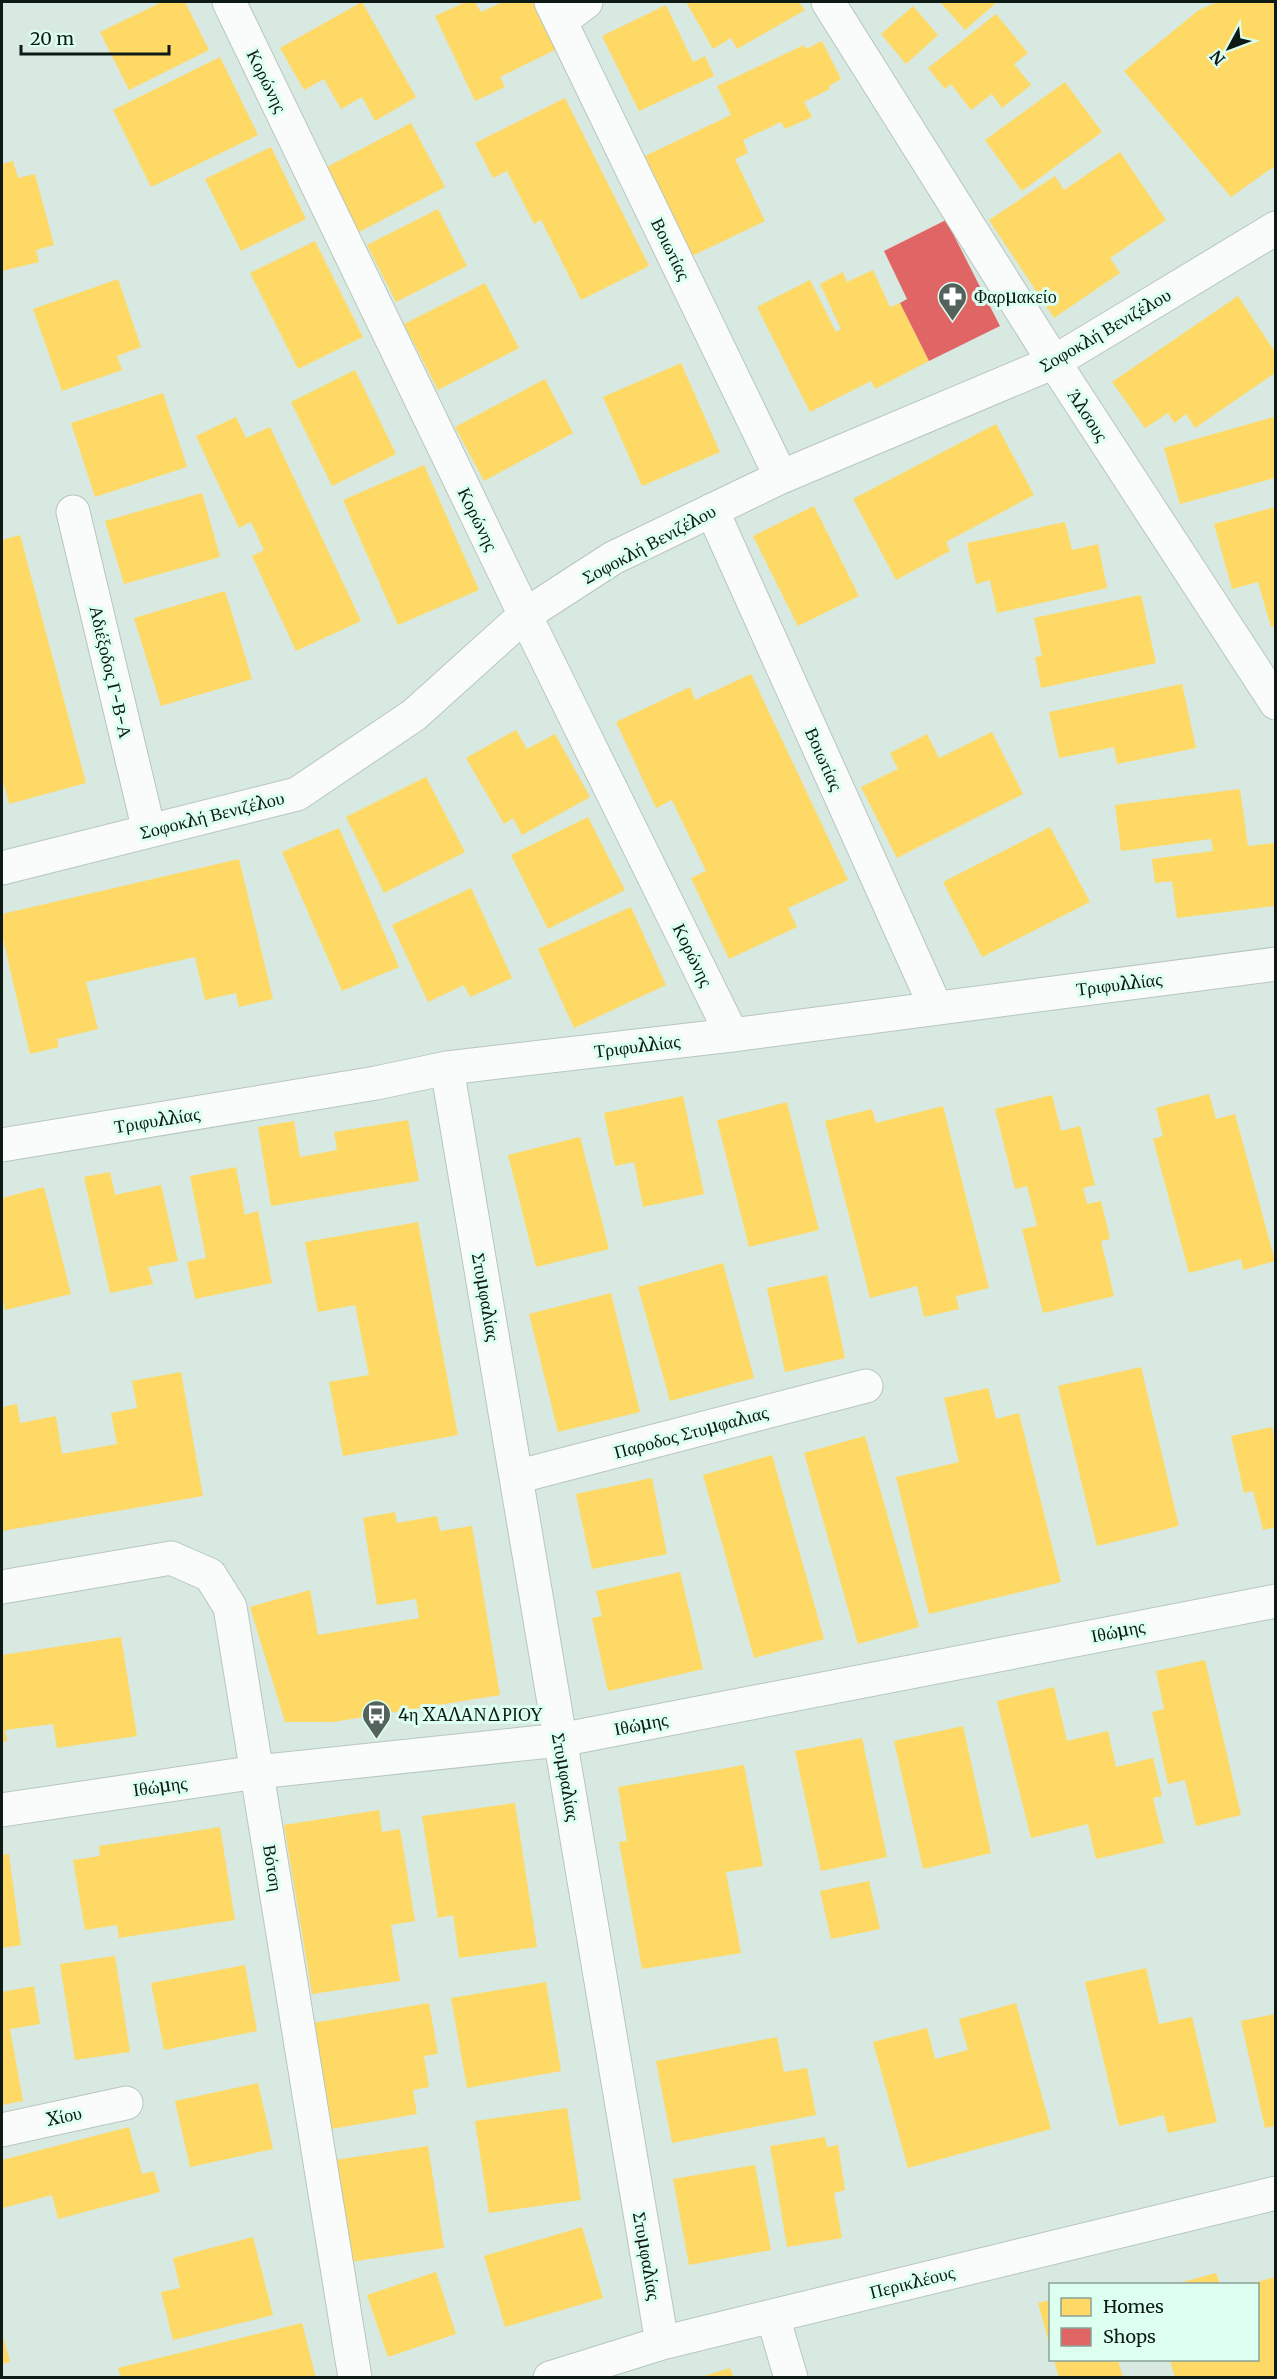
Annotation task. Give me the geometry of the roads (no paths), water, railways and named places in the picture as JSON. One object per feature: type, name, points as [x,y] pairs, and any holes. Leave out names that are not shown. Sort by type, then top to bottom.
[{"type":"street","name":"Κορώνης","points":[[229,2],[525,615],[732,1035]]},
{"type":"street","name":"Άλσους","points":[[828,2],[1054,362],[1275,704]]},
{"type":"street","name":"Βοιωτίας","points":[[566,8],[781,477]]},
{"type":"street","name":"Σοφοκλή Βενιζέλου","points":[[2,868],[297,794],[414,715],[525,615],[613,558],[781,477],[1054,362],[1275,228]]},
{"type":"street","name":"Βοιωτίας","points":[[712,510],[936,1008]]},
{"type":"street","name":"Αδιέξοδος Γ-Β-Α","points":[[73,512],[149,831]]},
{"type":"street","name":"Τριφυλλίας","points":[[2,1146],[376,1083],[447,1068],[732,1035],[1275,964]]},
{"type":"street","name":"Στυμφαλίας","points":[[447,1068],[662,2343]]},
{"type":"street","name":"Παροδος Στυμφαλιας","points":[[516,1477],[866,1386]]},
{"type":"street","name":"Βότση","points":[[2,1587],[171,1558],[210,1575],[230,1607],[355,2378]]},
{"type":"street","name":"Ιθώμης","points":[[2,1810],[257,1772],[560,1740],[1275,1601]]},
{"type":"street","name":"Χίου","points":[[2,2130],[126,2103]]},
{"type":"street","name":"Περικλέους","points":[[550,2378],[662,2343],[1275,2193]]},
{"type":"street","points":[[773,2317],[791,2378]]},
{"type":"place","name":"Φαρμακείο","points":[[953,322]]},
{"type":"place","name":"4η ΧΑΛΑΝΔΡΙΟΥ","points":[[377,1740]]}]
